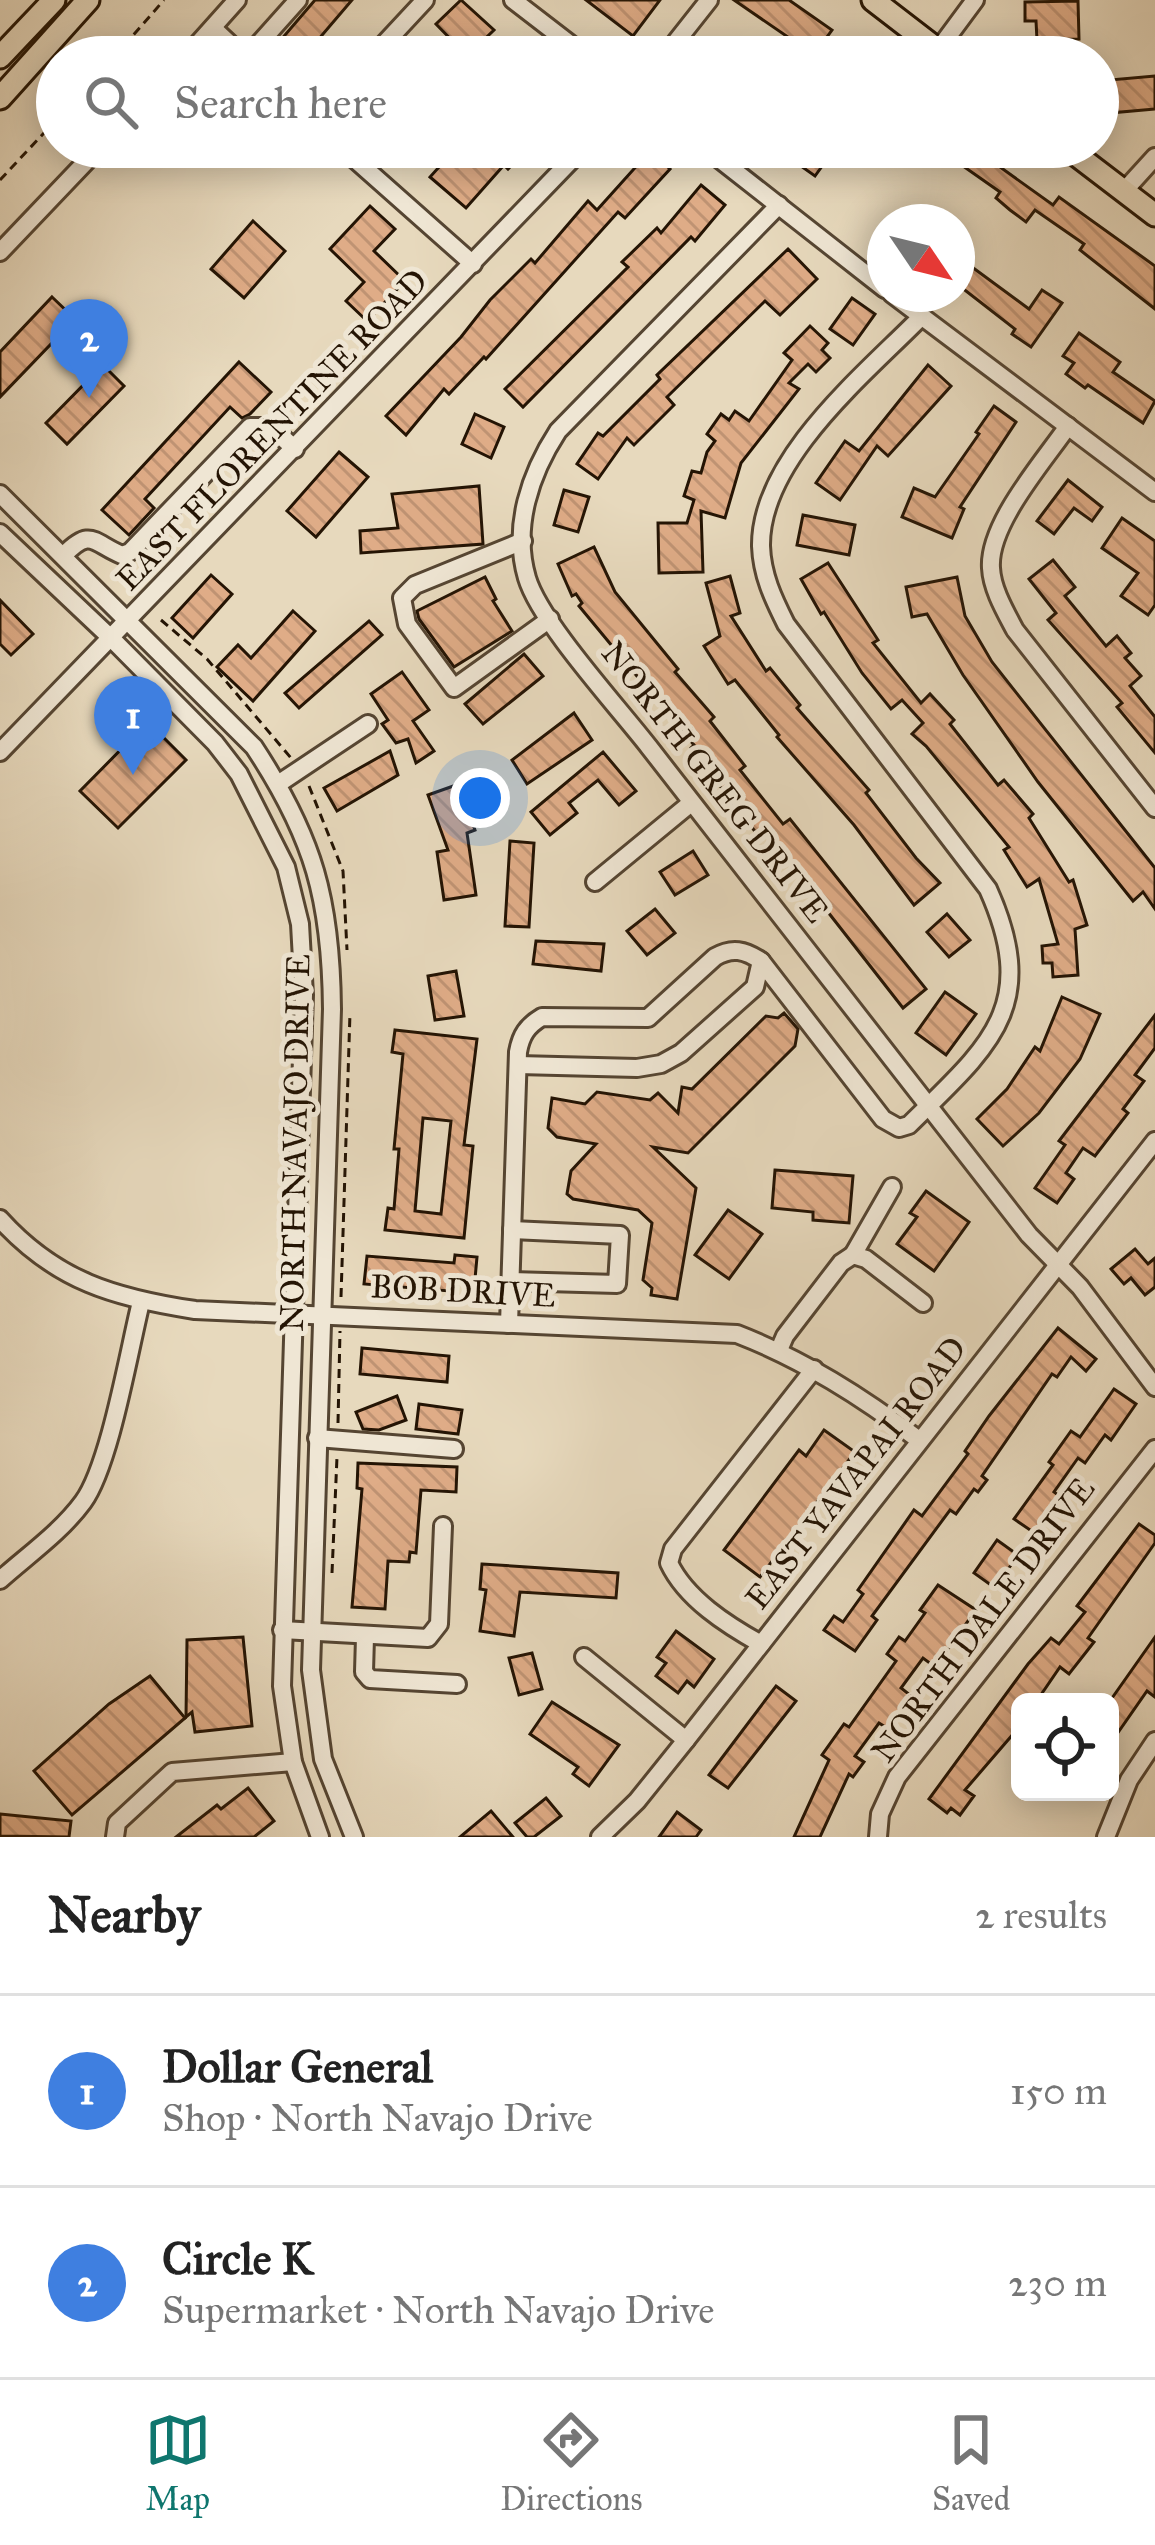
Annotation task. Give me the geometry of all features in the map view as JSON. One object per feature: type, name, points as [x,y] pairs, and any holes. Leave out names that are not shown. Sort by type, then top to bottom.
[{"type":"main road","points":[[0,57],[54,0]]},
{"type":"main road","points":[[56,36],[88,0]]},
{"type":"main road","points":[[873,0],[919,36]]},
{"type":"main road","points":[[0,98],[36,58]]},
{"type":"main road","points":[[1094,168],[1155,215]]},
{"type":"street","points":[[206,36],[237,0]]},
{"type":"street","points":[[265,36],[298,0]]},
{"type":"street","points":[[392,36],[425,0]]},
{"type":"street","points":[[513,0],[560,36]]},
{"type":"street","points":[[681,36],[709,0]]},
{"type":"street","points":[[953,36],[975,0]]},
{"type":"street","points":[[213,28],[222,36]]},
{"type":"street","points":[[1124,191],[1155,157]]},
{"type":"street","points":[[0,252],[80,168]]},
{"type":"street","points":[[365,168],[473,263]]},
{"type":"street","name":"EAST FLORENTINE ROAD","points":[[0,752],[564,168]]},
{"type":"street","points":[[731,168],[867,274]]},
{"type":"street","name":"NORTH GREG DRIVE","points":[[779,205],[558,431],[538,462],[524,509],[527,579],[550,619],[692,802],[1155,1387]]},
{"type":"street","points":[[916,312],[1155,492]]},
{"type":"street","points":[[509,1324],[520,1038],[542,1017],[648,1018],[725,951],[744,951],[761,962],[890,1126],[909,1125],[929,1106],[987,1044],[1006,1004],[1012,962],[1004,926],[988,889],[786,624],[767,588],[761,544],[769,499],[788,464],[818,423],[921,316]]},
{"type":"street","points":[[1068,426],[1004,521],[993,545],[990,570],[1015,630],[1155,808]]},
{"type":"street","points":[[64,554],[78,540],[90,538],[122,555],[130,552],[250,427],[271,428],[295,449]]},
{"type":"street","name":"NORTH NAVAJO DRIVE","points":[[0,494],[231,721],[278,784],[308,845],[326,911],[332,946],[331,1031],[310,1632],[314,1710],[323,1759],[354,1837]]},
{"type":"street","name":"NORTH NAVAJO DRIVE","points":[[0,533],[214,743],[262,813],[286,866],[299,925],[303,1030],[282,1630],[284,1715],[293,1762],[320,1837]]},
{"type":"street","points":[[523,541],[415,585],[402,598],[407,624],[454,688],[550,619]]},
{"type":"street","points":[[278,784],[368,724]]},
{"type":"street","points":[[596,882],[692,802]]},
{"type":"street","points":[[518,1065],[637,1068],[661,1064],[755,987],[761,962]]},
{"type":"street","points":[[303,1030],[331,1031]]},
{"type":"street","name":"EAST YAVAPAI ROAD","points":[[600,1837],[637,1801],[686,1740],[1155,1141]]},
{"type":"street","points":[[778,1350],[842,1263],[853,1256],[892,1187]]},
{"type":"street","name":"BOB DRIVE","points":[[0,1219],[51,1266],[141,1302],[195,1310],[736,1334],[814,1369],[920,1440]]},
{"type":"street","points":[[511,1281],[617,1284],[620,1235],[512,1230]]},
{"type":"street","points":[[853,1256],[866,1259],[923,1303]]},
{"type":"street","points":[[0,1580],[69,1519],[86,1497],[100,1464],[141,1302]]},
{"type":"street","points":[[760,1644],[716,1616],[675,1576],[669,1563],[674,1549],[814,1369]]},
{"type":"street","points":[[317,1438],[454,1449]]},
{"type":"street","name":"NORTH DALE DRIVE","points":[[878,1837],[880,1814],[897,1777],[1155,1449]]},
{"type":"street","points":[[282,1630],[365,1637],[428,1638],[436,1633],[443,1526]]},
{"type":"street","points":[[365,1637],[364,1672],[370,1679],[457,1684]]},
{"type":"street","points":[[584,1657],[686,1740]]},
{"type":"street","points":[[1106,1837],[1129,1780],[1155,1742]]},
{"type":"street","points":[[115,1837],[117,1823],[172,1772],[293,1762]]},
{"type":"path","points":[[132,36],[164,0]]},
{"type":"path","points":[[0,180],[36,141]]},
{"type":"building","points":[[315,0],[352,0],[321,36],[284,36]]},
{"type":"building","points":[[461,0],[494,30],[488,36],[448,36],[436,24]]},
{"type":"building","points":[[586,0],[660,0],[633,36]]},
{"type":"building","points":[[734,0],[789,0],[832,30],[828,36],[786,36]]},
{"type":"building","points":[[1078,1],[1079,36],[1037,36],[1036,21],[1025,21],[1025,2]]},
{"type":"building","points":[[1155,76],[1155,109],[1119,112],[1119,79]]},
{"type":"building","points":[[438,168],[501,168],[466,208],[430,177]]},
{"type":"building","points":[[635,168],[670,169],[625,218],[618,212],[486,359],[449,394],[444,389],[406,435],[386,416],[490,300],[531,259],[535,263],[588,201],[597,210]]},
{"type":"building","points":[[966,168],[1001,168],[1053,205],[1059,197],[1155,266],[1155,309],[1080,250],[1084,244],[1035,210],[1026,222],[996,198],[1000,192]]},
{"type":"building","points":[[701,185],[725,205],[695,241],[691,237],[523,407],[505,389],[628,267],[622,262],[657,228],[661,233]]},
{"type":"building","points":[[370,206],[395,229],[374,251],[405,281],[367,321],[346,301],[364,282],[330,249]]},
{"type":"building","points":[[253,221],[285,251],[244,298],[211,269]]},
{"type":"building","points":[[788,249],[817,279],[780,315],[765,301],[667,397],[674,405],[634,445],[627,438],[598,479],[577,464],[598,433],[603,436],[660,379],[657,375]]},
{"type":"building","points":[[975,269],[1029,309],[1042,290],[1062,303],[1031,347],[1012,334],[1015,329],[975,298]]},
{"type":"building","points":[[52,297],[75,319],[0,397],[0,352]]},
{"type":"building","points":[[852,298],[875,314],[853,345],[830,329]]},
{"type":"building","points":[[810,326],[828,343],[822,350],[830,358],[816,372],[808,364],[789,383],[799,389],[741,463],[725,518],[701,511],[703,572],[659,573],[658,523],[687,523],[694,500],[684,496],[692,471],[701,473],[715,441],[707,434],[721,414],[729,420],[735,411],[749,421],[792,360],[784,353]]},
{"type":"building","points":[[1079,333],[1120,362],[1113,372],[1155,401],[1143,423],[1066,374],[1074,363],[1063,356]]},
{"type":"building","points":[[239,362],[271,392],[242,418],[230,407],[145,499],[154,508],[129,535],[102,510]]},
{"type":"building","points":[[103,365],[124,386],[67,444],[46,423]]},
{"type":"building","points":[[928,365],[951,386],[888,456],[877,446],[840,500],[816,483],[845,441],[859,451]]},
{"type":"building","points":[[994,406],[1016,422],[960,507],[964,509],[952,538],[902,517],[914,488],[935,497]]},
{"type":"building","points":[[475,414],[504,427],[491,458],[462,444]]},
{"type":"building","points":[[339,452],[368,477],[316,537],[287,511]]},
{"type":"building","points":[[1068,480],[1102,507],[1092,521],[1074,508],[1054,534],[1037,521]]},
{"type":"building","points":[[479,486],[483,544],[361,553],[360,531],[398,528],[392,494]]},
{"type":"building","points":[[564,490],[589,497],[578,532],[554,525]]},
{"type":"building","points":[[803,515],[855,525],[849,555],[797,545]]},
{"type":"building","points":[[1122,518],[1155,541],[1155,605],[1148,615],[1121,596],[1138,573],[1102,548]]},
{"type":"building","points":[[594,547],[615,592],[714,717],[710,721],[745,766],[740,770],[783,824],[790,819],[926,989],[903,1008],[763,829],[757,834],[691,748],[694,745],[579,606],[582,603],[576,594],[572,596],[558,564]]},
{"type":"building","points":[[1053,560],[1075,587],[1065,596],[1106,646],[1117,636],[1131,653],[1125,658],[1141,676],[1130,686],[1155,717],[1155,753],[1117,707],[1122,703],[1048,620],[1056,613],[1029,579]]},
{"type":"building","points":[[828,563],[878,640],[873,643],[921,703],[930,694],[954,720],[950,724],[998,785],[1004,780],[1033,814],[1029,818],[1069,882],[1073,880],[1087,925],[1075,929],[1078,975],[1053,977],[1052,963],[1043,963],[1042,946],[1058,944],[1039,879],[1027,887],[1004,850],[1009,847],[912,734],[923,723],[902,700],[891,709],[824,612],[821,614],[801,579]]},
{"type":"building","points":[[211,575],[232,594],[193,638],[172,618]]},
{"type":"building","points":[[730,576],[740,613],[731,616],[766,671],[770,668],[800,705],[797,708],[869,790],[866,793],[940,883],[914,905],[735,680],[728,684],[704,646],[720,636],[706,583]]},
{"type":"building","points":[[485,577],[512,631],[454,667],[417,611]]},
{"type":"building","points":[[957,577],[965,616],[992,662],[1155,868],[1155,909],[1143,892],[1133,901],[1038,782],[927,614],[912,617],[906,587]]},
{"type":"building","points":[[0,600],[33,634],[11,655],[0,644]]},
{"type":"building","points":[[293,611],[315,631],[253,701],[217,667],[238,645],[251,658]]},
{"type":"building","points":[[369,621],[382,635],[299,708],[285,693]]},
{"type":"building","points":[[524,654],[543,676],[483,724],[465,704]]},
{"type":"building","points":[[402,672],[429,710],[413,721],[434,751],[416,763],[408,739],[396,743],[382,724],[388,720],[371,694]]},
{"type":"building","points":[[574,713],[592,740],[527,784],[512,760]]},
{"type":"building","points":[[148,722],[186,760],[118,828],[80,791]]},
{"type":"building","points":[[390,751],[398,775],[337,811],[324,788]]},
{"type":"building","points":[[603,752],[636,791],[619,805],[598,780],[569,803],[577,813],[550,835],[531,812]]},
{"type":"building","points":[[459,784],[475,830],[467,833],[476,895],[444,900],[437,852],[448,850],[428,795]]},
{"type":"building","points":[[510,841],[534,843],[529,927],[505,926]]},
{"type":"building","points":[[693,851],[708,875],[675,895],[660,872]]},
{"type":"building","points":[[655,909],[675,933],[647,955],[627,931]]},
{"type":"building","points":[[947,914],[970,940],[949,957],[927,932]]},
{"type":"building","points":[[536,941],[604,944],[601,971],[533,964]]},
{"type":"building","points":[[456,971],[464,1016],[435,1020],[428,976]]},
{"type":"building","points":[[945,992],[976,1014],[946,1055],[916,1033]]},
{"type":"building","points":[[1062,997],[1100,1014],[1080,1059],[1039,1113],[1003,1146],[977,1119],[1007,1089],[1035,1047],[1040,1051]]},
{"type":"building","points":[[784,1013],[798,1029],[795,1046],[688,1153],[653,1147],[696,1188],[677,1299],[651,1295],[652,1288],[643,1280],[652,1223],[638,1210],[567,1194],[571,1171],[596,1144],[557,1137],[548,1128],[552,1098],[585,1104],[597,1092],[650,1100],[658,1093],[678,1113],[682,1087],[692,1089],[766,1016],[778,1018]]},
{"type":"building","points":[[1155,1015],[1155,1048],[1135,1075],[1144,1081],[1123,1109],[1128,1113],[1095,1156],[1083,1148],[1066,1173],[1074,1179],[1057,1203],[1035,1188],[1065,1145],[1059,1141]]},
{"type":"building","points":[[395,1030],[477,1039],[464,1145],[473,1146],[464,1238],[385,1230],[388,1208],[394,1209],[403,1054],[392,1052]],"holes":[[[423,1118],[451,1121],[441,1214],[415,1211]]]},
{"type":"building","points":[[775,1170],[853,1176],[849,1223],[813,1220],[813,1212],[772,1208]]},
{"type":"building","points":[[926,1191],[969,1222],[934,1271],[897,1244],[917,1217],[910,1213]]},
{"type":"building","points":[[728,1210],[762,1234],[729,1279],[695,1255]]},
{"type":"building","points":[[1135,1249],[1148,1264],[1155,1258],[1155,1287],[1145,1295],[1131,1278],[1124,1284],[1111,1269]]},
{"type":"building","points":[[455,1255],[477,1257],[475,1279],[450,1277],[449,1291],[364,1284],[367,1256],[454,1263]]},
{"type":"building","points":[[1058,1328],[1096,1359],[1086,1371],[1071,1357],[1057,1377],[1052,1374],[982,1476],[987,1480],[956,1514],[950,1510],[872,1616],[877,1620],[855,1651],[824,1630],[834,1616],[843,1622],[863,1594],[858,1590],[914,1510],[922,1516],[968,1454],[965,1451],[989,1416]]},
{"type":"building","points":[[362,1348],[449,1356],[447,1382],[360,1374]]},
{"type":"building","points":[[1114,1389],[1136,1404],[1111,1440],[1105,1435],[1085,1463],[1078,1458],[1054,1492],[1062,1498],[1036,1534],[1014,1519],[1071,1431],[1080,1437]]},
{"type":"building","points":[[397,1396],[406,1420],[379,1430],[363,1429],[356,1412]]},
{"type":"building","points":[[419,1404],[462,1410],[458,1434],[416,1429]]},
{"type":"building","points":[[824,1430],[855,1452],[760,1577],[724,1550],[799,1450],[806,1456]]},
{"type":"building","points":[[358,1463],[457,1467],[456,1492],[421,1490],[416,1553],[410,1552],[409,1562],[388,1561],[385,1609],[352,1607],[362,1489],[357,1488]]},
{"type":"building","points":[[1139,1524],[1155,1535],[1155,1543],[1088,1638],[1094,1642],[1069,1674],[1060,1667],[1042,1693],[1011,1693],[1011,1736],[965,1790],[974,1796],[960,1815],[951,1808],[947,1813],[929,1799],[1028,1664],[1051,1638],[1059,1644],[1085,1612],[1077,1606]]},
{"type":"building","points":[[997,1540],[1018,1555],[995,1588],[974,1573]]},
{"type":"building","points":[[482,1564],[618,1573],[616,1598],[520,1592],[514,1636],[480,1631],[486,1590],[480,1589]]},
{"type":"building","points":[[938,1585],[976,1610],[935,1667],[923,1658],[901,1688],[910,1695],[887,1728],[879,1723],[855,1756],[864,1762],[853,1777],[849,1774],[820,1837],[794,1837],[829,1760],[822,1755],[844,1724],[849,1727],[896,1661],[887,1654],[899,1637],[905,1641]]},
{"type":"building","points":[[676,1631],[714,1659],[694,1687],[687,1681],[678,1693],[656,1676],[666,1663],[657,1657]]},
{"type":"building","points":[[243,1637],[252,1726],[195,1732],[192,1712],[186,1717],[187,1640]]},
{"type":"building","points":[[1155,1637],[1155,1697],[1147,1691],[1119,1731],[1116,1693]]},
{"type":"building","points":[[532,1653],[542,1689],[519,1695],[509,1658]]},
{"type":"building","points":[[150,1676],[185,1718],[72,1815],[34,1771],[109,1704]]},
{"type":"building","points":[[776,1686],[796,1701],[728,1788],[709,1775]]},
{"type":"building","points":[[552,1702],[619,1745],[589,1786],[573,1774],[578,1767],[530,1734]]},
{"type":"building","points":[[248,1788],[274,1821],[254,1837],[176,1837],[217,1805],[221,1809]]},
{"type":"building","points":[[546,1798],[561,1816],[534,1837],[527,1837],[515,1823]]},
{"type":"building","points":[[491,1811],[513,1837],[460,1837]]},
{"type":"building","points":[[677,1812],[701,1830],[696,1837],[659,1837]]},
{"type":"building","points":[[0,1814],[71,1821],[69,1837],[0,1836]]},
{"type":"place","name":"Circle K","points":[[89,398]]},
{"type":"place","name":"Dollar General","points":[[133,775]]}]
